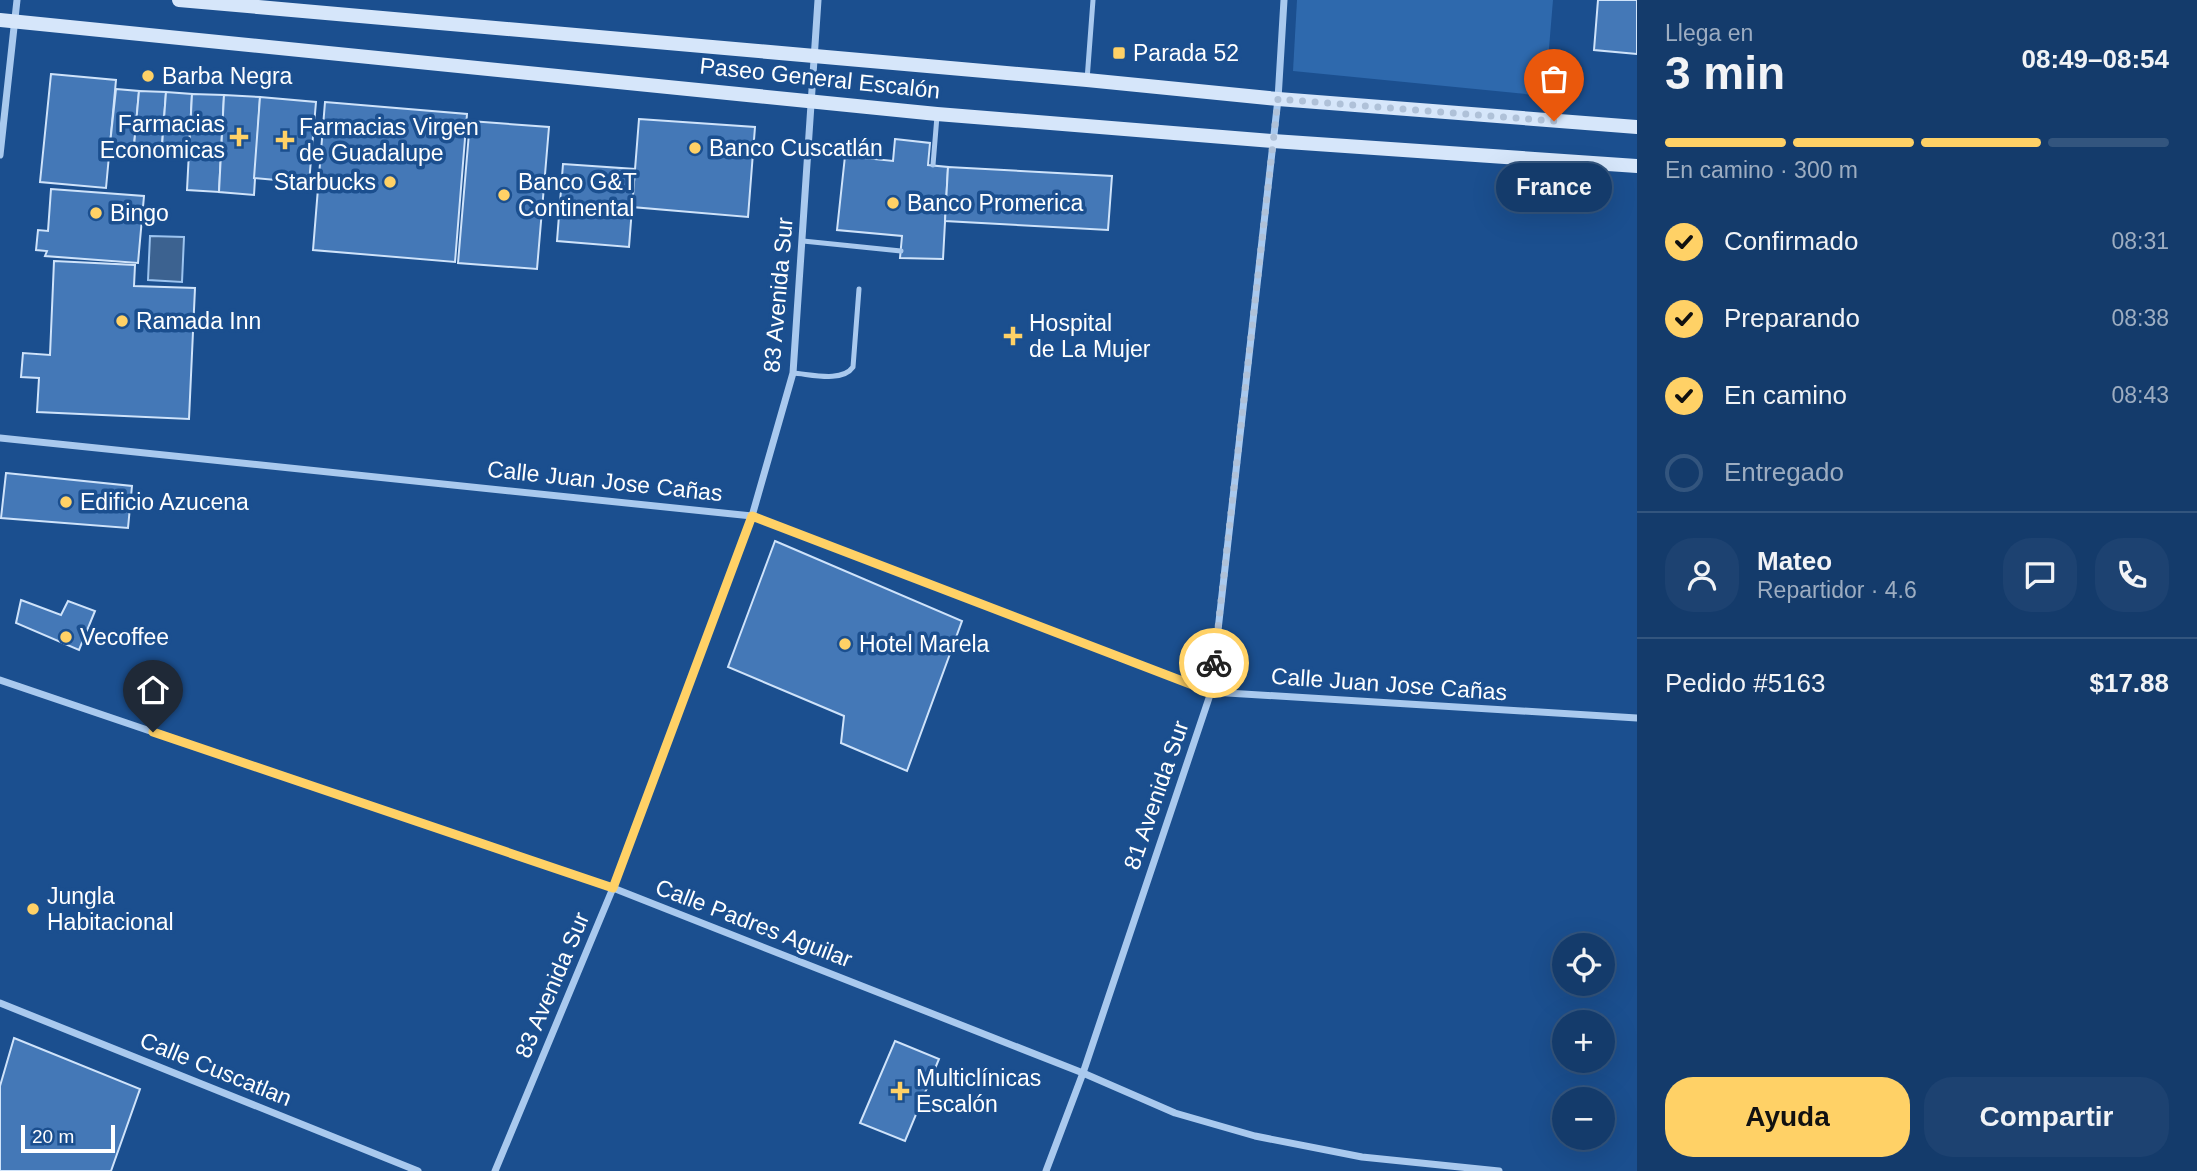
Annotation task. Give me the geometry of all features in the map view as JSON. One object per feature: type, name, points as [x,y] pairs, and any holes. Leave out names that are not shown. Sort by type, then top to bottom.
[{"type":"main road","name":"Paseo General Escalón","points":[[179,0],[1278,99],[1637,127]]},
{"type":"main road","name":"Paseo General Escalón","points":[[7,21],[937,114],[1637,166]]},
{"type":"street","points":[[0,155],[7,21],[17,0]]},
{"type":"street","name":"83 Avenida Sur","points":[[495,1171],[613,888],[752,516],[793,373],[818,0]]},
{"type":"street","name":"81 Avenida Sur","points":[[1046,1171],[1083,1073],[1211,692],[1278,99],[1284,0]]},
{"type":"street","name":"Calle Juan Jose Cañas","points":[[0,438],[752,516],[1211,692],[1637,718]]},
{"type":"street","name":"Calle Padres Aguilar","points":[[0,680],[613,888],[1083,1073],[1175,1113],[1255,1136],[1362,1157],[1499,1171]]},
{"type":"street","name":"Calle Cuscatlan","points":[[0,1003],[418,1171]]},
{"type":"lane","points":[[1087,80],[1093,0]]},
{"type":"lane","points":[[933,165],[937,114]]},
{"type":"lane","points":[[803,241],[901,251]]},
{"type":"lane","points":[[793,373],[840,376],[848,374],[853,367],[859,289]]},
{"type":"shaded area","points":[[1297,0],[1553,0],[1545,96],[1293,71]]},
{"type":"shaded area","points":[[150,236],[184,237],[182,282],[148,280]]},
{"type":"building","points":[[1598,0],[1637,0],[1637,54],[1594,50]]},
{"type":"building","points":[[51,74],[116,80],[106,188],[40,182]]},
{"type":"building","points":[[116,89],[139,91],[134,146],[110,144]]},
{"type":"building","points":[[139,91],[166,92],[162,146],[134,146]]},
{"type":"building","points":[[166,92],[192,94],[189,148],[162,146]]},
{"type":"building","points":[[192,94],[224,95],[219,192],[187,190]]},
{"type":"building","name":"Farmacias Economicas","points":[[224,95],[260,97],[254,195],[219,192]]},
{"type":"building","name":"Farmacias Virgen de Guadalupe","points":[[260,97],[316,102],[309,183],[254,178]]},
{"type":"building","name":"Starbucks","points":[[325,102],[467,114],[455,262],[313,250]]},
{"type":"building","name":"Banco Cuscatlán","points":[[639,119],[755,127],[748,217],[632,207]]},
{"type":"building","name":"Banco G&T Continental","points":[[470,121],[549,127],[537,269],[458,263]]},
{"type":"building","name":"Banco Promerica","points":[[895,139],[930,143],[928,165],[948,167],[943,259],[900,258],[902,236],[837,230],[845,156],[893,161]]},
{"type":"building","points":[[563,164],[635,169],[629,247],[557,241]]},
{"type":"building","points":[[948,167],[1112,176],[1108,230],[945,221]]},
{"type":"building","name":"Bingo","points":[[51,189],[144,196],[138,263],[45,256],[47,251],[36,250],[38,230],[48,231]]},
{"type":"building","name":"Ramada Inn","points":[[54,261],[135,265],[134,286],[195,288],[189,419],[37,412],[39,378],[21,377],[23,353],[50,355]]},
{"type":"building","name":"Edificio Azucena","points":[[6,473],[132,486],[128,528],[1,518]]},
{"type":"building","name":"Hotel Marela","points":[[775,541],[962,621],[907,771],[841,743],[844,716],[728,667]]},
{"type":"building","name":"Vecoffee","points":[[21,600],[61,615],[68,601],[95,611],[79,650],[16,623]]},
{"type":"building","points":[[14,1038],[140,1089],[111,1171],[0,1171],[0,1086]]},
{"type":"building","name":"Multiclínicas Escalón","points":[[895,1041],[939,1059],[905,1141],[860,1123]]},
{"type":"way so far","points":[[1214,663],[1278,99],[1554,121]]},
{"type":"place","name":"Parada 52","points":[[1119,53]]},
{"type":"place","name":"Barba Negra","points":[[148,76]]},
{"type":"place","name":"France","points":[[1554,121]]},
{"type":"place","name":"Farmacias Economicas","points":[[239,137]]},
{"type":"place","name":"Farmacias Virgen de Guadalupe","points":[[285,140]]},
{"type":"place","name":"Banco Cuscatlán","points":[[695,148]]},
{"type":"place","name":"Starbucks","points":[[390,182]]},
{"type":"place","name":"Banco G&T Continental","points":[[504,195]]},
{"type":"place","name":"Banco Promerica","points":[[893,203]]},
{"type":"place","name":"Bingo","points":[[96,213]]},
{"type":"place","name":"Ramada Inn","points":[[122,321]]},
{"type":"place","name":"Hospital de La Mujer","points":[[1013,336]]},
{"type":"place","name":"Edificio Azucena","points":[[66,502]]},
{"type":"place","name":"Vecoffee","points":[[66,637]]},
{"type":"place","name":"Hotel Marela","points":[[845,644]]},
{"type":"place","name":"Jungla Habitacional","points":[[33,909]]},
{"type":"place","name":"Multiclínicas Escalón","points":[[900,1091]]},
{"type":"route","points":[[153,732],[613,888],[752,516],[1211,692],[1214,663]]}]
